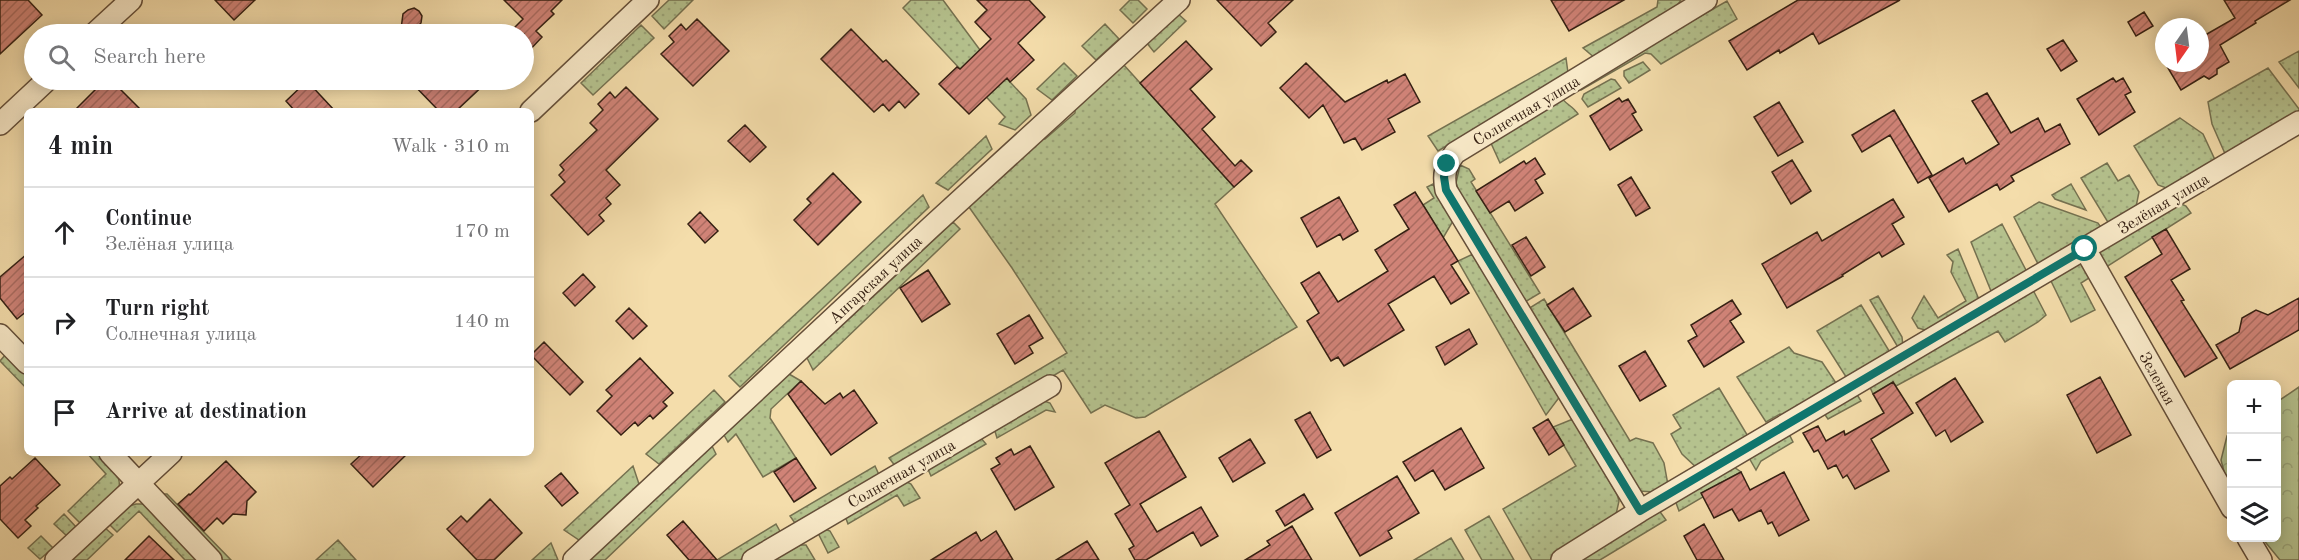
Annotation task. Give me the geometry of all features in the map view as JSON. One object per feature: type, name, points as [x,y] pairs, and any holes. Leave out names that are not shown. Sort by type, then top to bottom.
[{"type":"street","points":[[105,24],[131,0]]},
{"type":"street","points":[[534,108],[648,0]]},
{"type":"street","name":"Ангарская улица","points":[[574,560],[905,251],[1179,0]]},
{"type":"street","name":"Солнечная улица","points":[[1640,511],[1446,190],[1444,177],[1447,164],[1455,153],[1706,0]]},
{"type":"street","points":[[0,124],[36,90]]},
{"type":"street","name":"Зелёная улица","points":[[1562,560],[1640,511],[2299,122]]},
{"type":"street","name":"Зеленая","points":[[2085,249],[2227,499]]},
{"type":"street","points":[[0,335],[24,360]]},
{"type":"street","name":"Солнечная улица","points":[[753,560],[1050,386]]},
{"type":"street","points":[[113,456],[211,560]]},
{"type":"street","points":[[56,560],[168,456]]},
{"type":"street","points":[[2251,542],[2261,560]]},
{"type":"green space","points":[[669,0],[693,0],[664,29],[652,16]]},
{"type":"green space","points":[[911,0],[943,0],[980,50],[1026,99],[1031,115],[1015,130],[999,124],[1005,117],[903,8]]},
{"type":"green space","points":[[1130,0],[1138,0],[1147,9],[1133,23],[1120,10]]},
{"type":"green space","points":[[1658,0],[1681,0],[1674,10],[1595,58],[1583,48],[1657,7]]},
{"type":"green space","points":[[1727,1],[1737,19],[1661,64],[1651,54],[1645,53],[1581,90],[1578,86]]},
{"type":"green space","points":[[1177,13],[1186,21],[1154,52],[1146,42]]},
{"type":"green space","points":[[1105,24],[1119,39],[1096,60],[1082,46]]},
{"type":"green space","points":[[641,25],[654,38],[593,95],[581,83]]},
{"type":"green space","points":[[2299,51],[2299,88],[2279,62]]},
{"type":"green space","points":[[1566,58],[1568,73],[1438,151],[1428,136]]},
{"type":"green space","points":[[1643,62],[1650,70],[1629,83],[1624,76],[1624,71]]},
{"type":"green space","points":[[1064,63],[1077,76],[1052,100],[1037,89]]},
{"type":"green space","points":[[1123,64],[1234,187],[1215,204],[1297,327],[1145,417],[1136,418],[1105,405],[1091,413],[1063,370],[896,467],[889,458],[1067,353],[969,207],[1040,139],[1045,139],[1075,113],[1075,106]]},
{"type":"green space","points":[[2268,68],[2299,109],[2299,113],[2226,156],[2212,124],[2208,102]]},
{"type":"green space","points":[[1611,79],[1615,80],[1621,88],[1588,107],[1582,99],[1584,94]]},
{"type":"green space","points":[[1561,97],[1578,114],[1500,163],[1490,141]]},
{"type":"green space","points":[[2180,118],[2203,134],[2216,162],[2169,189],[2158,185],[2134,146]]},
{"type":"green space","points":[[986,136],[992,149],[948,190],[936,183]]},
{"type":"green space","points":[[2107,163],[2118,181],[2129,175],[2139,192],[2136,207],[2109,224],[2081,178]]},
{"type":"green space","points":[[1460,165],[1469,169],[1475,179],[1471,182],[1540,293],[1525,302],[1459,192],[1456,183]]},
{"type":"green space","points":[[1433,184],[1453,221],[1443,238],[1423,205],[1434,198],[1427,187]]},
{"type":"green space","points":[[2071,184],[2086,210],[2055,199],[2052,195]]},
{"type":"green space","points":[[923,195],[929,207],[740,387],[729,376]]},
{"type":"green space","points":[[2039,202],[2098,223],[2102,229],[2039,266],[2014,217]]},
{"type":"green space","points":[[2179,203],[2186,206],[2191,213],[2081,283],[2095,310],[2071,322],[2051,281]]},
{"type":"green space","points":[[953,222],[960,229],[813,370],[807,358]]},
{"type":"green space","points":[[2002,224],[2028,274],[1993,296],[1971,242]]},
{"type":"green space","points":[[1958,249],[1980,302],[1929,331],[1918,328],[1912,318],[1924,296],[1938,318],[1966,301],[1951,272],[1953,262],[1947,255]]},
{"type":"green space","points":[[1473,254],[1561,395],[1546,415],[1458,261]]},
{"type":"green space","points":[[2033,290],[2046,315],[2038,322],[2005,342],[1998,331],[1896,386],[1893,382],[1873,394],[1869,385]]},
{"type":"green space","points":[[1878,296],[1902,337],[1903,347],[1899,349],[1870,300]]},
{"type":"green space","points":[[1544,299],[1630,441],[1636,438],[1653,443],[1664,463],[1668,485],[1655,492],[1638,491],[1528,309]]},
{"type":"green space","points":[[1861,305],[1891,354],[1848,380],[1817,331]]},
{"type":"green space","points":[[1789,347],[1794,353],[1822,362],[1838,386],[1788,417],[1780,414],[1766,422],[1737,377]]},
{"type":"green space","points":[[7,353],[24,372],[24,386],[0,361]]},
{"type":"green space","points":[[789,374],[801,381],[771,409],[770,418],[796,458],[763,477],[736,434],[728,442],[724,435]]},
{"type":"green space","points":[[2299,387],[2299,560],[2280,560],[2265,542],[2281,542],[2281,399]]},
{"type":"green space","points":[[1719,388],[1749,438],[1698,469],[1682,454],[1671,434],[1681,428],[1673,415]]},
{"type":"green space","points":[[714,390],[725,402],[659,464],[646,454]]},
{"type":"green space","points":[[1856,393],[1861,401],[1828,419],[1823,412]]},
{"type":"green space","points":[[1044,401],[1050,403],[1055,412],[1046,410],[997,438],[994,428]]},
{"type":"green space","points":[[1573,419],[1617,494],[1619,501],[1615,519],[1550,560],[1532,560],[1503,509],[1576,466],[1553,427]]},
{"type":"green space","points":[[1784,435],[1790,436],[1793,442],[1761,461],[1756,470],[1748,456]]},
{"type":"green space","points":[[2227,436],[2227,483],[2221,460]]},
{"type":"green space","points":[[980,437],[986,444],[931,476],[927,467]]},
{"type":"green space","points":[[712,446],[716,454],[605,560],[589,560]]},
{"type":"green space","points":[[90,456],[101,456],[109,465],[116,473],[119,488],[81,524],[68,511],[106,474]]},
{"type":"green space","points":[[1731,465],[1741,472],[1702,493],[1703,497],[1679,511],[1675,500]]},
{"type":"green space","points":[[633,466],[639,484],[579,540],[564,530]]},
{"type":"green space","points":[[875,466],[880,477],[797,526],[790,516]]},
{"type":"green space","points":[[905,481],[911,484],[920,498],[904,506],[897,495],[848,524],[845,516]]},
{"type":"green space","points":[[162,494],[167,494],[231,560],[222,560],[163,498]]},
{"type":"green space","points":[[145,504],[200,560],[185,560],[139,511],[117,532],[107,522],[126,507]]},
{"type":"green space","points":[[1658,509],[1666,520],[1600,560],[1575,560]]},
{"type":"green space","points":[[64,514],[77,528],[68,537],[54,524]]},
{"type":"green space","points":[[1489,516],[1514,560],[1482,560],[1465,530]]},
{"type":"green space","points":[[776,524],[782,535],[740,560],[717,560]]},
{"type":"green space","points":[[104,527],[113,535],[87,560],[70,560]]},
{"type":"green space","points":[[825,529],[830,531],[839,547],[828,553],[818,533]]},
{"type":"green space","points":[[41,536],[53,548],[40,559],[28,548]]},
{"type":"green space","points":[[1451,538],[1464,560],[1414,560]]},
{"type":"green space","points":[[338,540],[356,560],[316,560]]},
{"type":"green space","points":[[551,543],[558,560],[532,560]]},
{"type":"green space","points":[[800,545],[806,545],[815,560],[773,560]]},
{"type":"building","points":[[0,0],[28,0],[42,15],[32,24],[24,24],[24,32],[0,54]]},
{"type":"building","points":[[215,0],[255,0],[234,20]]},
{"type":"building","points":[[504,0],[562,0],[551,11],[554,14],[536,31],[542,37],[534,45],[534,24],[518,24],[523,19]]},
{"type":"building","points":[[977,0],[1029,0],[1045,17],[1018,43],[1034,60],[1010,82],[1007,78],[969,114],[939,84],[957,67],[960,69],[991,39],[975,22],[987,10]]},
{"type":"building","points":[[1217,0],[1293,0],[1268,23],[1276,32],[1261,46]]},
{"type":"building","points":[[1551,0],[1624,0],[1569,31]]},
{"type":"building","points":[[1798,0],[1900,0],[1819,44],[1813,33],[1747,70],[1729,41]]},
{"type":"building","points":[[2224,0],[2290,0],[2220,45],[2229,62],[2217,69],[2217,74],[2209,79],[2204,76],[2181,90],[2170,72],[2209,72],[2209,33],[2235,18]]},
{"type":"building","points":[[414,8],[419,11],[422,16],[420,24],[402,24],[403,14]]},
{"type":"building","points":[[2144,12],[2153,26],[2136,36],[2128,22]]},
{"type":"building","points":[[697,19],[729,51],[693,86],[661,54],[674,42],[669,36],[681,24],[686,30]]},
{"type":"building","points":[[851,29],[919,94],[905,108],[899,101],[889,111],[883,104],[874,112],[821,59]]},
{"type":"building","points":[[2063,40],[2077,61],[2061,71],[2047,49]]},
{"type":"building","points":[[1186,41],[1212,69],[1190,89],[1215,117],[1202,129],[1235,166],[1241,160],[1252,171],[1234,187],[1140,83]]},
{"type":"building","points":[[1306,63],[1345,102],[1387,80],[1388,83],[1405,74],[1420,102],[1388,119],[1395,132],[1362,150],[1355,138],[1344,143],[1323,105],[1309,118],[1280,88]]},
{"type":"building","points":[[2113,78],[2116,82],[2123,78],[2131,92],[2125,95],[2135,112],[2099,135],[2077,99]]},
{"type":"building","points":[[626,87],[658,119],[606,170],[620,185],[606,198],[611,204],[599,215],[604,221],[588,235],[551,195],[565,182],[559,175],[564,170],[560,165],[597,130],[590,123],[603,110],[598,104],[610,92],[615,98]]},
{"type":"building","points":[[95,90],[121,90],[139,108],[77,108]]},
{"type":"building","points":[[298,90],[315,90],[332,108],[292,108],[286,101]]},
{"type":"building","points":[[419,90],[478,90],[459,108],[436,108]]},
{"type":"building","points":[[1987,93],[2011,133],[2038,118],[2045,132],[2060,124],[2070,144],[2011,176],[2014,181],[2000,190],[1997,184],[1949,212],[1929,178],[1963,158],[1966,164],[1999,144],[1972,101]]},
{"type":"building","points":[[1619,98],[1622,102],[1628,99],[1636,112],[1632,114],[1642,130],[1610,150],[1590,116]]},
{"type":"building","points":[[1779,102],[1803,142],[1778,156],[1754,117]]},
{"type":"building","points":[[1894,110],[1932,175],[1918,183],[1890,135],[1862,152],[1852,135]]},
{"type":"building","points":[[745,125],[766,147],[750,162],[728,141]]},
{"type":"building","points":[[1535,158],[1545,174],[1535,180],[1543,193],[1515,211],[1509,201],[1490,213],[1476,191],[1524,161],[1526,164]]},
{"type":"building","points":[[1792,160],[1811,191],[1791,204],[1772,172]]},
{"type":"building","points":[[833,173],[861,202],[818,245],[794,220],[811,203],[807,199]]},
{"type":"building","points":[[1631,177],[1650,208],[1636,216],[1618,185]]},
{"type":"building","points":[[1415,192],[1458,261],[1451,265],[1469,293],[1451,304],[1434,276],[1388,304],[1404,330],[1344,366],[1338,357],[1331,361],[1307,321],[1319,313],[1301,283],[1319,272],[1338,302],[1388,271],[1375,250],[1409,229],[1394,205]]},
{"type":"building","points":[[1339,197],[1358,231],[1343,240],[1340,234],[1317,247],[1301,218]]},
{"type":"building","points":[[1893,199],[1904,217],[1892,224],[1904,244],[1882,257],[1879,252],[1787,308],[1762,264],[1817,232],[1822,241]]},
{"type":"building","points":[[700,212],[718,231],[705,243],[688,224]]},
{"type":"building","points":[[2166,229],[2190,269],[2171,280],[2184,300],[2181,301],[2217,358],[2185,377],[2125,277],[2162,254],[2152,237]]},
{"type":"building","points":[[1526,237],[1545,267],[1531,276],[1512,245]]},
{"type":"building","points":[[24,257],[24,313],[17,319],[0,298],[0,277]]},
{"type":"building","points":[[928,270],[950,304],[922,322],[900,288]]},
{"type":"building","points":[[583,274],[595,287],[575,306],[563,293]]},
{"type":"building","points":[[1573,288],[1591,316],[1565,332],[1547,305]]},
{"type":"building","points":[[2299,298],[2299,330],[2230,369],[2216,345],[2239,332],[2242,318],[2256,310],[2268,315]]},
{"type":"building","points":[[1732,300],[1741,314],[1730,321],[1744,342],[1704,367],[1688,341],[1697,336],[1691,325]]},
{"type":"building","points":[[629,308],[647,326],[633,339],[616,321]]},
{"type":"building","points":[[1029,315],[1043,338],[1029,346],[1033,353],[1015,364],[997,334]]},
{"type":"building","points":[[1469,329],[1477,344],[1445,365],[1436,347]]},
{"type":"building","points":[[544,342],[583,382],[570,395],[534,358],[534,352]]},
{"type":"building","points":[[1645,351],[1666,386],[1640,401],[1619,366]]},
{"type":"building","points":[[640,358],[673,393],[663,402],[667,406],[653,419],[650,415],[638,426],[635,422],[621,435],[597,411],[612,396],[606,390]]},
{"type":"building","points":[[2100,377],[2131,435],[2097,453],[2067,395]]},
{"type":"building","points":[[1955,378],[1983,422],[1951,442],[1945,430],[1936,436],[1916,403]]},
{"type":"building","points":[[801,381],[825,404],[840,393],[843,398],[854,390],[877,423],[831,455],[788,394]]},
{"type":"building","points":[[1893,382],[1913,413],[1871,439],[1889,471],[1855,489],[1847,475],[1843,478],[1836,465],[1828,469],[1818,450],[1814,452],[1803,433],[1818,426],[1826,441],[1844,431],[1845,435],[1884,413],[1873,394]]},
{"type":"building","points":[[1310,412],[1331,450],[1317,458],[1295,420]]},
{"type":"building","points":[[1548,419],[1564,445],[1549,455],[1533,428]]},
{"type":"building","points":[[1461,428],[1484,468],[1445,490],[1433,470],[1415,481],[1403,462]]},
{"type":"building","points":[[1159,431],[1186,477],[1140,504],[1157,532],[1201,507],[1218,536],[1201,546],[1193,532],[1146,560],[1135,560],[1129,549],[1134,546],[1115,514],[1130,505],[1105,463]]},
{"type":"building","points":[[1250,439],[1265,463],[1233,482],[1219,458]]},
{"type":"building","points":[[1030,446],[1054,487],[1015,510],[991,469],[1000,464],[996,458],[1011,449],[1014,455]]},
{"type":"building","points":[[360,456],[405,456],[373,487],[351,464]]},
{"type":"building","points":[[35,458],[60,485],[36,506],[38,508],[25,520],[31,526],[18,538],[0,519],[0,486],[10,477],[12,479]]},
{"type":"building","points":[[796,458],[816,488],[794,502],[774,472]]},
{"type":"building","points":[[226,461],[256,492],[247,501],[246,515],[233,514],[223,524],[217,518],[204,531],[178,504]]},
{"type":"building","points":[[1741,472],[1750,490],[1784,472],[1809,520],[1779,536],[1772,522],[1768,524],[1761,510],[1739,521],[1732,509],[1714,518],[1701,493]]},
{"type":"building","points":[[561,473],[578,493],[562,506],[545,486]]},
{"type":"building","points":[[1397,476],[1419,513],[1388,531],[1392,538],[1360,556],[1335,513]]},
{"type":"building","points":[[1304,494],[1313,509],[1285,526],[1276,511]]},
{"type":"building","points":[[490,499],[522,533],[494,560],[477,560],[447,529],[461,516],[467,522]]},
{"type":"building","points":[[683,521],[717,560],[689,560],[667,535]]},
{"type":"building","points":[[1704,524],[1724,560],[1697,560],[1684,536]]},
{"type":"building","points":[[1292,526],[1312,560],[1245,560],[1270,545],[1267,541]]},
{"type":"building","points":[[996,531],[1013,560],[931,560],[976,532],[981,541]]},
{"type":"building","points":[[149,536],[174,560],[125,560]]},
{"type":"building","points":[[1087,541],[1099,560],[1056,560]]},
{"type":"route","points":[[1447,164],[1444,177],[1446,190],[1640,511],[2085,249]]}]
